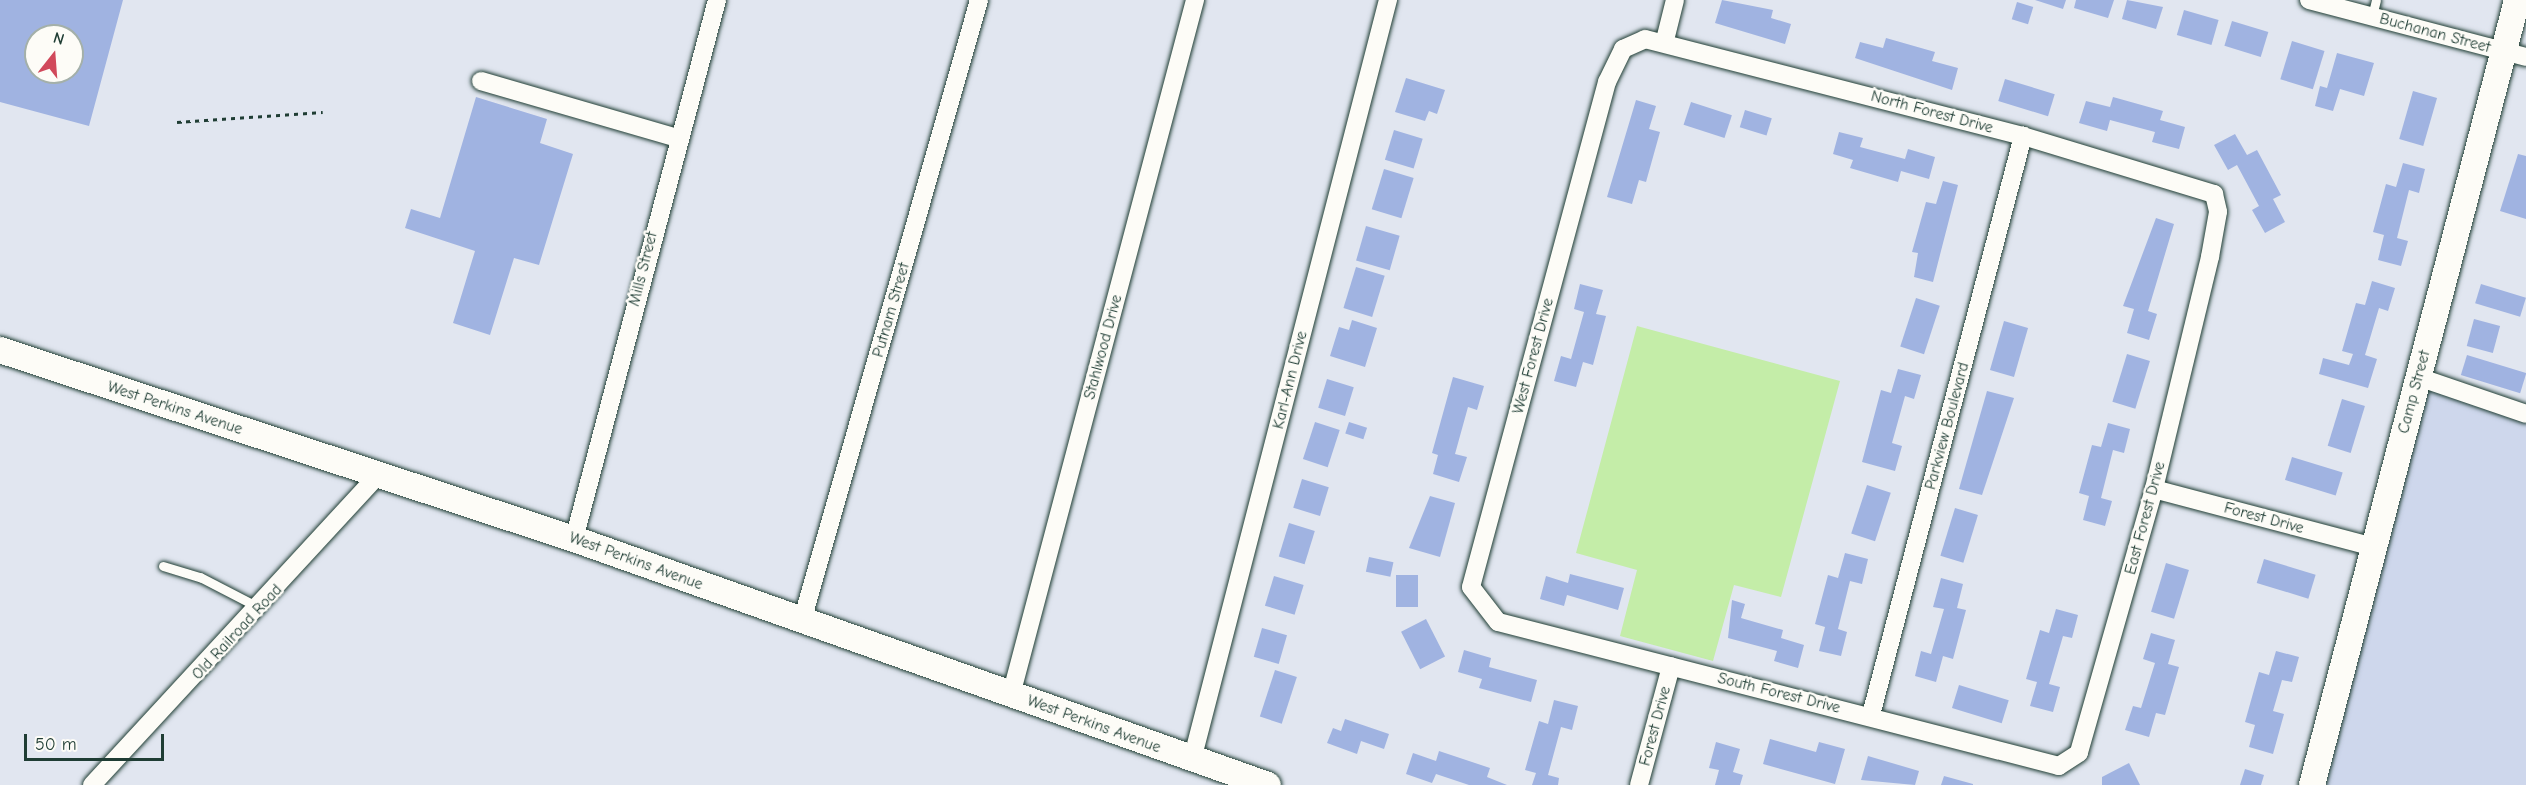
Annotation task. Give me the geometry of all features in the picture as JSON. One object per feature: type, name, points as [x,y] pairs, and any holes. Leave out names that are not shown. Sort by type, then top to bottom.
[{"type":"main road","name":"Camp Street","points":[[2312,785],[2418,377],[2515,54],[2517,0]]},
{"type":"main road","points":[[0,338],[56,368]]},
{"type":"main road","name":"West Perkins Avenue","points":[[0,350],[574,539],[1192,760],[1268,785]]},
{"type":"street","name":"Mills Street","points":[[574,539],[677,138],[717,0]]},
{"type":"street","name":"Putnam Street","points":[[802,621],[979,0]]},
{"type":"street","name":"Stahlwood Drive","points":[[1011,695],[1195,0]]},
{"type":"street","name":"Karl-Ann Drive","points":[[1192,760],[1388,0]]},
{"type":"street","points":[[1665,40],[1675,0]]},
{"type":"street","name":"Buchanan Street","points":[[2309,0],[2374,8],[2515,54]]},
{"type":"street","name":"North Forest Drive","points":[[1607,82],[1623,49],[1645,39],[1665,40],[2023,136],[2214,194],[2218,212],[2210,257]]},
{"type":"street","points":[[481,81],[677,138]]},
{"type":"street","name":"West Forest Drive","points":[[1498,622],[1471,587],[1607,82]]},
{"type":"street","name":"Parkview Boulevard","points":[[1871,715],[2023,136]]},
{"type":"street","name":"East Forest Drive","points":[[2059,766],[2079,753],[2154,489],[2210,257]]},
{"type":"street","points":[[2418,377],[2526,414]]},
{"type":"street","name":"Old Railroad Road","points":[[92,785],[261,608],[378,475]]},
{"type":"street","name":"Forest Drive","points":[[2154,489],[2374,547]]},
{"type":"street","name":"South Forest Drive","points":[[1498,622],[1871,715],[2059,766]]},
{"type":"street","name":"Forest Drive","points":[[1639,785],[1671,666]]},
{"type":"lane","points":[[163,566],[200,577],[261,608]]},
{"type":"path","points":[[177,122],[323,112]]},
{"type":"shaded area","points":[[2418,377],[2526,414],[2526,785],[2312,785]]},
{"type":"green space","points":[[1637,326],[1840,381],[1781,597],[1734,585],[1713,661],[1620,636],[1637,570],[1576,553]]},
{"type":"building","points":[[0,0],[123,0],[89,126],[0,102]]},
{"type":"building","points":[[1722,0],[1773,10],[1771,18],[1791,24],[1785,44],[1715,23]]},
{"type":"building","points":[[2035,0],[2066,0],[2063,9]]},
{"type":"building","points":[[2076,0],[2114,0],[2108,18],[2074,8]]},
{"type":"building","points":[[2127,0],[2163,7],[2156,29],[2122,19]]},
{"type":"building","points":[[2017,2],[2033,7],[2028,24],[2012,19]]},
{"type":"building","points":[[2184,10],[2219,20],[2211,45],[2177,35]]},
{"type":"building","points":[[2232,21],[2268,32],[2261,57],[2224,46]]},
{"type":"building","points":[[1886,38],[1935,52],[1932,61],[1958,68],[1952,90],[1855,58],[1860,42],[1883,48]]},
{"type":"building","points":[[2292,41],[2325,51],[2313,89],[2280,79]]},
{"type":"building","points":[[2337,53],[2374,63],[2364,96],[2340,89],[2333,111],[2315,106],[2320,86],[2327,88]]},
{"type":"building","points":[[1406,78],[1445,90],[1437,114],[1429,111],[1425,121],[1395,112]]},
{"type":"building","points":[[2005,79],[2055,94],[2048,116],[1998,101]]},
{"type":"building","points":[[2413,91],[2437,98],[2423,146],[2399,139]]},
{"type":"building","points":[[476,97],[547,119],[540,143],[573,154],[539,265],[514,258],[490,335],[453,323],[475,251],[405,228],[411,209],[440,218]]},
{"type":"building","points":[[2113,97],[2163,111],[2160,120],[2185,127],[2179,149],[2152,142],[2155,132],[2110,120],[2107,131],[2079,123],[2086,101],[2110,107]]},
{"type":"building","points":[[1636,100],[1656,106],[1649,129],[1660,132],[1646,182],[1639,180],[1632,204],[1607,197]]},
{"type":"building","points":[[1691,102],[1732,115],[1724,138],[1684,125]]},
{"type":"building","points":[[1745,110],[1772,118],[1767,135],[1740,127]]},
{"type":"building","points":[[1394,130],[1423,139],[1414,168],[1385,160]]},
{"type":"building","points":[[1839,132],[1863,138],[1860,147],[1905,159],[1908,149],[1935,157],[1929,179],[1901,171],[1898,182],[1850,168],[1853,160],[1833,154]]},
{"type":"building","points":[[2235,134],[2247,155],[2257,150],[2281,195],[2273,199],[2285,222],[2265,233],[2252,210],[2259,206],[2237,165],[2228,170],[2214,145]]},
{"type":"building","points":[[2518,154],[2526,156],[2526,219],[2500,211]]},
{"type":"building","points":[[2403,163],[2425,169],[2419,193],[2409,190],[2397,238],[2408,241],[2401,266],[2378,260],[2384,235],[2373,232],[2386,184],[2396,187]]},
{"type":"building","points":[[1384,169],[1414,178],[1401,218],[1372,209]]},
{"type":"building","points":[[1943,181],[1958,185],[1933,282],[1914,277],[1918,253],[1912,252],[1926,202],[1936,204]]},
{"type":"building","points":[[2156,218],[2174,224],[2148,311],[2157,314],[2149,340],[2127,333],[2134,309],[2123,306]]},
{"type":"building","points":[[1366,226],[1400,236],[1390,270],[1356,261]]},
{"type":"building","points":[[1356,267],[1385,276],[1372,317],[1343,308]]},
{"type":"building","points":[[2372,281],[2395,288],[2388,311],[2379,308],[2365,355],[2377,359],[2368,388],[2319,374],[2323,358],[2349,365],[2353,354],[2342,351],[2356,303],[2365,305]]},
{"type":"building","points":[[1580,284],[1603,290],[1596,314],[1606,316],[1593,365],[1583,362],[1576,387],[1554,381],[1561,356],[1571,359],[1584,312],[1574,309]]},
{"type":"building","points":[[2481,284],[2526,298],[2520,317],[2475,303]]},
{"type":"building","points":[[1916,298],[1940,306],[1924,354],[1900,347]]},
{"type":"building","points":[[2474,319],[2500,326],[2493,353],[2467,346]]},
{"type":"building","points":[[1352,320],[1377,328],[1365,367],[1330,356],[1339,327],[1349,330]]},
{"type":"building","points":[[2004,321],[2028,328],[2014,377],[1990,370]]},
{"type":"building","points":[[2127,354],[2150,361],[2135,409],[2112,402]]},
{"type":"building","points":[[2467,355],[2526,373],[2520,393],[2461,375]]},
{"type":"building","points":[[1898,369],[1921,375],[1914,399],[1905,396],[1892,443],[1902,446],[1895,471],[1862,462],[1881,390],[1891,393]]},
{"type":"building","points":[[1453,377],[1484,386],[1477,410],[1468,407],[1455,454],[1467,457],[1459,482],[1433,474],[1438,455],[1432,453]]},
{"type":"building","points":[[1327,379],[1354,387],[1345,416],[1318,408]]},
{"type":"building","points":[[1987,391],[2014,398],[1982,495],[1959,489]]},
{"type":"building","points":[[2342,399],[2365,406],[2351,453],[2328,446]]},
{"type":"building","points":[[1315,422],[1340,430],[1328,467],[1303,459]]},
{"type":"building","points":[[1349,422],[1367,428],[1363,439],[1345,433]]},
{"type":"building","points":[[2108,423],[2130,429],[2124,453],[2113,450],[2101,498],[2112,501],[2105,526],[2083,520],[2089,496],[2079,493],[2092,445],[2101,447]]},
{"type":"building","points":[[2292,457],[2343,472],[2336,495],[2285,480]]},
{"type":"building","points":[[1302,479],[1329,487],[1320,516],[1293,508]]},
{"type":"building","points":[[1867,485],[1891,493],[1875,541],[1851,534]]},
{"type":"building","points":[[1430,496],[1455,503],[1440,557],[1409,548]]},
{"type":"building","points":[[1955,508],[1978,515],[1963,563],[1940,556]]},
{"type":"building","points":[[1289,523],[1315,531],[1305,564],[1279,556]]},
{"type":"building","points":[[1845,553],[1868,559],[1862,584],[1850,581],[1838,629],[1847,632],[1841,656],[1819,651],[1825,627],[1815,624],[1828,575],[1838,578]]},
{"type":"building","points":[[1369,557],[1393,562],[1390,577],[1366,572]]},
{"type":"building","points":[[2264,559],[2316,575],[2308,599],[2257,583]]},
{"type":"building","points":[[2166,563],[2189,570],[2174,619],[2151,612]]},
{"type":"building","points":[[1570,574],[1624,588],[1618,610],[1567,595],[1564,606],[1540,599],[1546,576],[1568,583]]},
{"type":"building","points":[[1396,575],[1418,575],[1418,607],[1396,607]]},
{"type":"building","points":[[1274,576],[1304,585],[1295,615],[1265,606]]},
{"type":"building","points":[[1941,578],[1963,584],[1957,608],[1966,610],[1953,659],[1943,656],[1936,682],[1915,676],[1921,651],[1931,654],[1944,609],[1933,607]]},
{"type":"building","points":[[1732,600],[1745,604],[1741,618],[1783,630],[1781,638],[1804,645],[1798,668],[1774,661],[1777,651],[1728,638]]},
{"type":"building","points":[[2056,609],[2078,615],[2072,638],[2063,636],[2049,684],[2060,687],[2053,712],[2030,706],[2037,682],[2026,679],[2040,630],[2049,633]]},
{"type":"building","points":[[1426,619],[1445,656],[1420,669],[1401,632]]},
{"type":"building","points":[[1262,628],[1287,635],[1279,664],[1254,657]]},
{"type":"building","points":[[2151,633],[2175,640],[2168,664],[2179,667],[2165,715],[2156,713],[2149,737],[2125,730],[2133,706],[2141,708],[2155,663],[2143,659]]},
{"type":"building","points":[[1464,650],[1491,658],[1489,667],[1537,680],[1531,702],[1479,688],[1482,679],[1458,672]]},
{"type":"building","points":[[2276,651],[2299,657],[2292,682],[2282,680],[2273,711],[2284,714],[2273,754],[2249,747],[2255,725],[2245,722],[2259,672],[2269,675]]},
{"type":"building","points":[[1275,670],[1297,677],[1282,724],[1260,717]]},
{"type":"building","points":[[1959,685],[2009,700],[2002,723],[1952,708]]},
{"type":"building","points":[[1554,700],[1578,706],[1572,730],[1561,727],[1548,775],[1559,778],[1558,785],[1532,785],[1536,773],[1525,770],[1539,721],[1548,724]]},
{"type":"building","points":[[1345,719],[1389,734],[1384,749],[1361,741],[1357,754],[1327,743],[1333,728],[1341,731]]},
{"type":"building","points":[[1770,739],[1816,752],[1819,742],[1845,749],[1835,784],[1763,764]]},
{"type":"building","points":[[1716,742],[1740,749],[1733,772],[1743,775],[1740,785],[1715,785],[1719,770],[1709,768]]},
{"type":"building","points":[[1439,751],[1490,768],[1487,777],[1507,785],[1469,785],[1436,774],[1432,783],[1406,774],[1413,753],[1436,761]]},
{"type":"building","points":[[1868,756],[1919,771],[1915,785],[1861,780]]},
{"type":"building","points":[[2129,763],[2140,785],[2102,785],[2102,777]]},
{"type":"building","points":[[2245,769],[2264,775],[2261,785],[2240,785]]},
{"type":"building","points":[[1944,776],[1973,784],[1973,785],[1941,785]]}]
